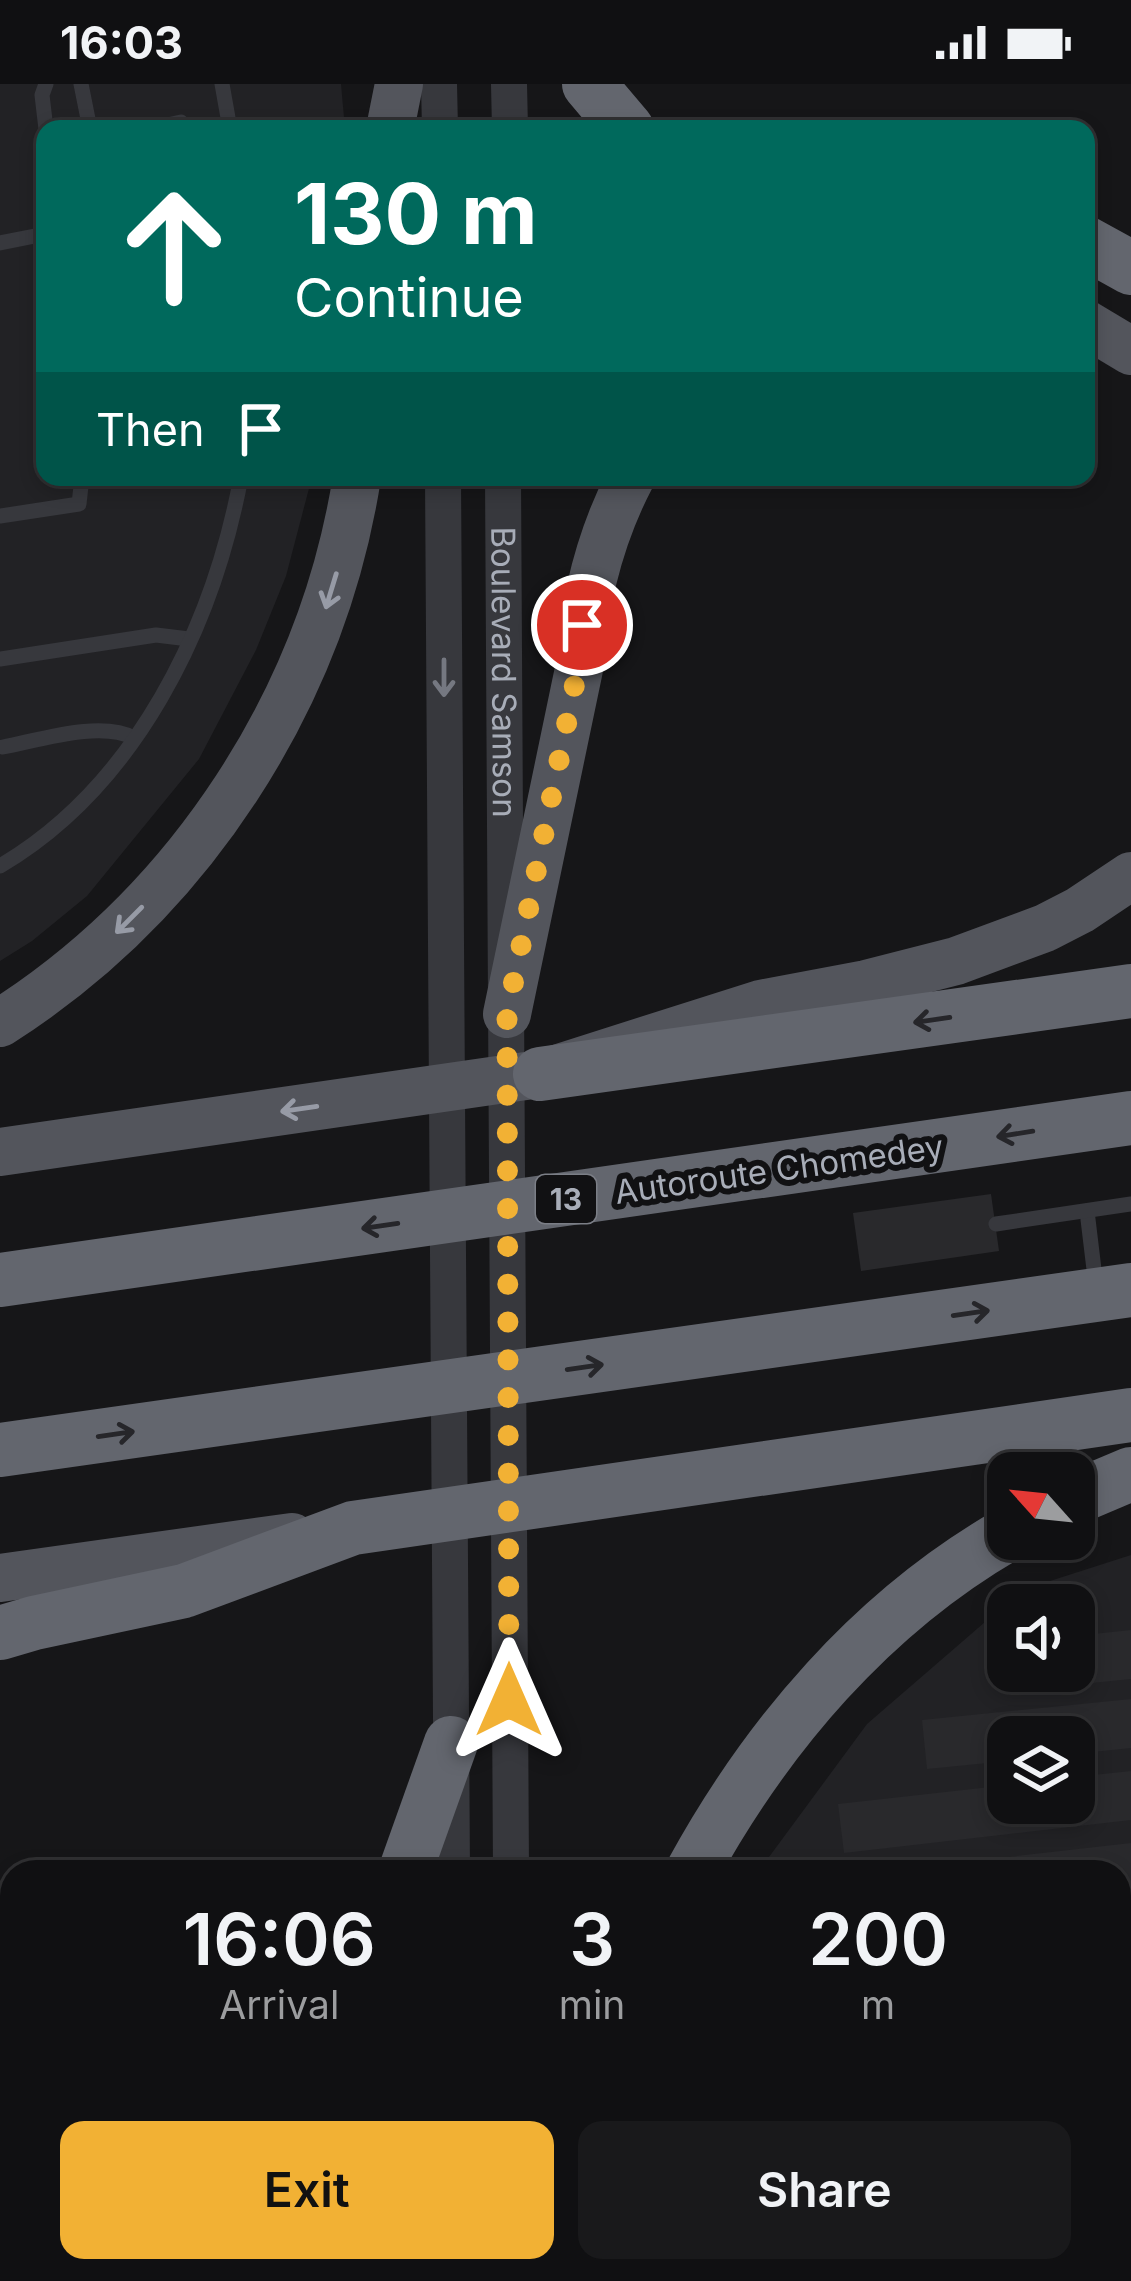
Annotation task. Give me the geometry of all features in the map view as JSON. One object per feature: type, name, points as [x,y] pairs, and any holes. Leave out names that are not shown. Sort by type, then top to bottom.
[{"type":"highway","points":[[589,84],[619,120]]},
{"type":"highway","points":[[1095,248],[1131,268]]},
{"type":"highway","points":[[540,1074],[1131,991]]},
{"type":"highway","name":"Autoroute Chomedey","points":[[0,1280],[1131,1118]]},
{"type":"highway","points":[[0,1450],[1114,1293]]},
{"type":"highway","points":[[0,1634],[184,1591],[353,1528],[1131,1414]]},
{"type":"highway","points":[[1095,1489],[1131,1474]]},
{"type":"highway","points":[[699,1860],[776,1740],[839,1668],[930,1586],[987,1548]]},
{"type":"highway","points":[[409,1860],[451,1743]]},
{"type":"main road","points":[[392,120],[399,84]]},
{"type":"main road","points":[[1095,330],[1131,352]]},
{"type":"main road","points":[[0,1023],[52,987],[126,923],[179,866],[224,807],[261,750],[310,651],[334,580],[355,486]]},
{"type":"main road","points":[[510,982],[578,668],[591,580],[627,486]]},
{"type":"main road","points":[[0,1151],[540,1074],[760,1004],[956,961],[1045,928],[1131,876]]},
{"type":"main road","points":[[0,1577],[353,1528]]},
{"type":"street","points":[[440,84],[440,120]]},
{"type":"street","points":[[509,84],[510,120]]},
{"type":"street","name":"Boulevard Samson","points":[[442,486],[452,1860]]},
{"type":"street","name":"Boulevard Samson","points":[[503,486],[510,982],[511,1860]]},
{"type":"lane","points":[[45,120],[42,94],[46,84]]},
{"type":"lane","points":[[81,84],[88,120]]},
{"type":"lane","points":[[222,84],[228,120]]},
{"type":"lane","points":[[0,242],[36,236]]},
{"type":"lane","points":[[0,516],[79,504],[81,486]]},
{"type":"lane","points":[[0,866],[78,806],[106,776],[157,702],[189,639],[222,556],[239,486]]},
{"type":"lane","points":[[0,659],[156,635],[189,639]]},
{"type":"lane","points":[[3,747],[102,730],[134,738]]},
{"type":"lane","points":[[996,1224],[1131,1204]]},
{"type":"lane","points":[[1087,1211],[1114,1293]]},
{"type":"shaded area","points":[[0,84],[341,84],[344,120],[36,120],[36,486],[310,486],[286,576],[256,650],[199,759],[87,896],[0,961]]},
{"type":"shaded area","points":[[1131,1555],[1131,1860],[767,1860],[867,1724],[987,1620],[987,1692],[1095,1692],[1095,1584],[1041,1584]]},
{"type":"building","points":[[991,1194],[999,1251],[861,1271],[853,1213]]},
{"type":"building","points":[[1131,1630],[1131,1679],[1095,1683],[1095,1634]]},
{"type":"building","points":[[1131,1699],[1131,1748],[1095,1752],[1095,1716],[987,1716],[987,1763],[927,1769],[922,1720]]},
{"type":"building","points":[[1131,1771],[1131,1820],[844,1853],[838,1804],[987,1787],[987,1824],[1095,1824],[1095,1775]]},
{"type":"building","points":[[1131,1843],[1131,1860],[982,1860]]},
{"type":"route","points":[[509,1700],[507,1014],[578,668],[582,625]]}]
